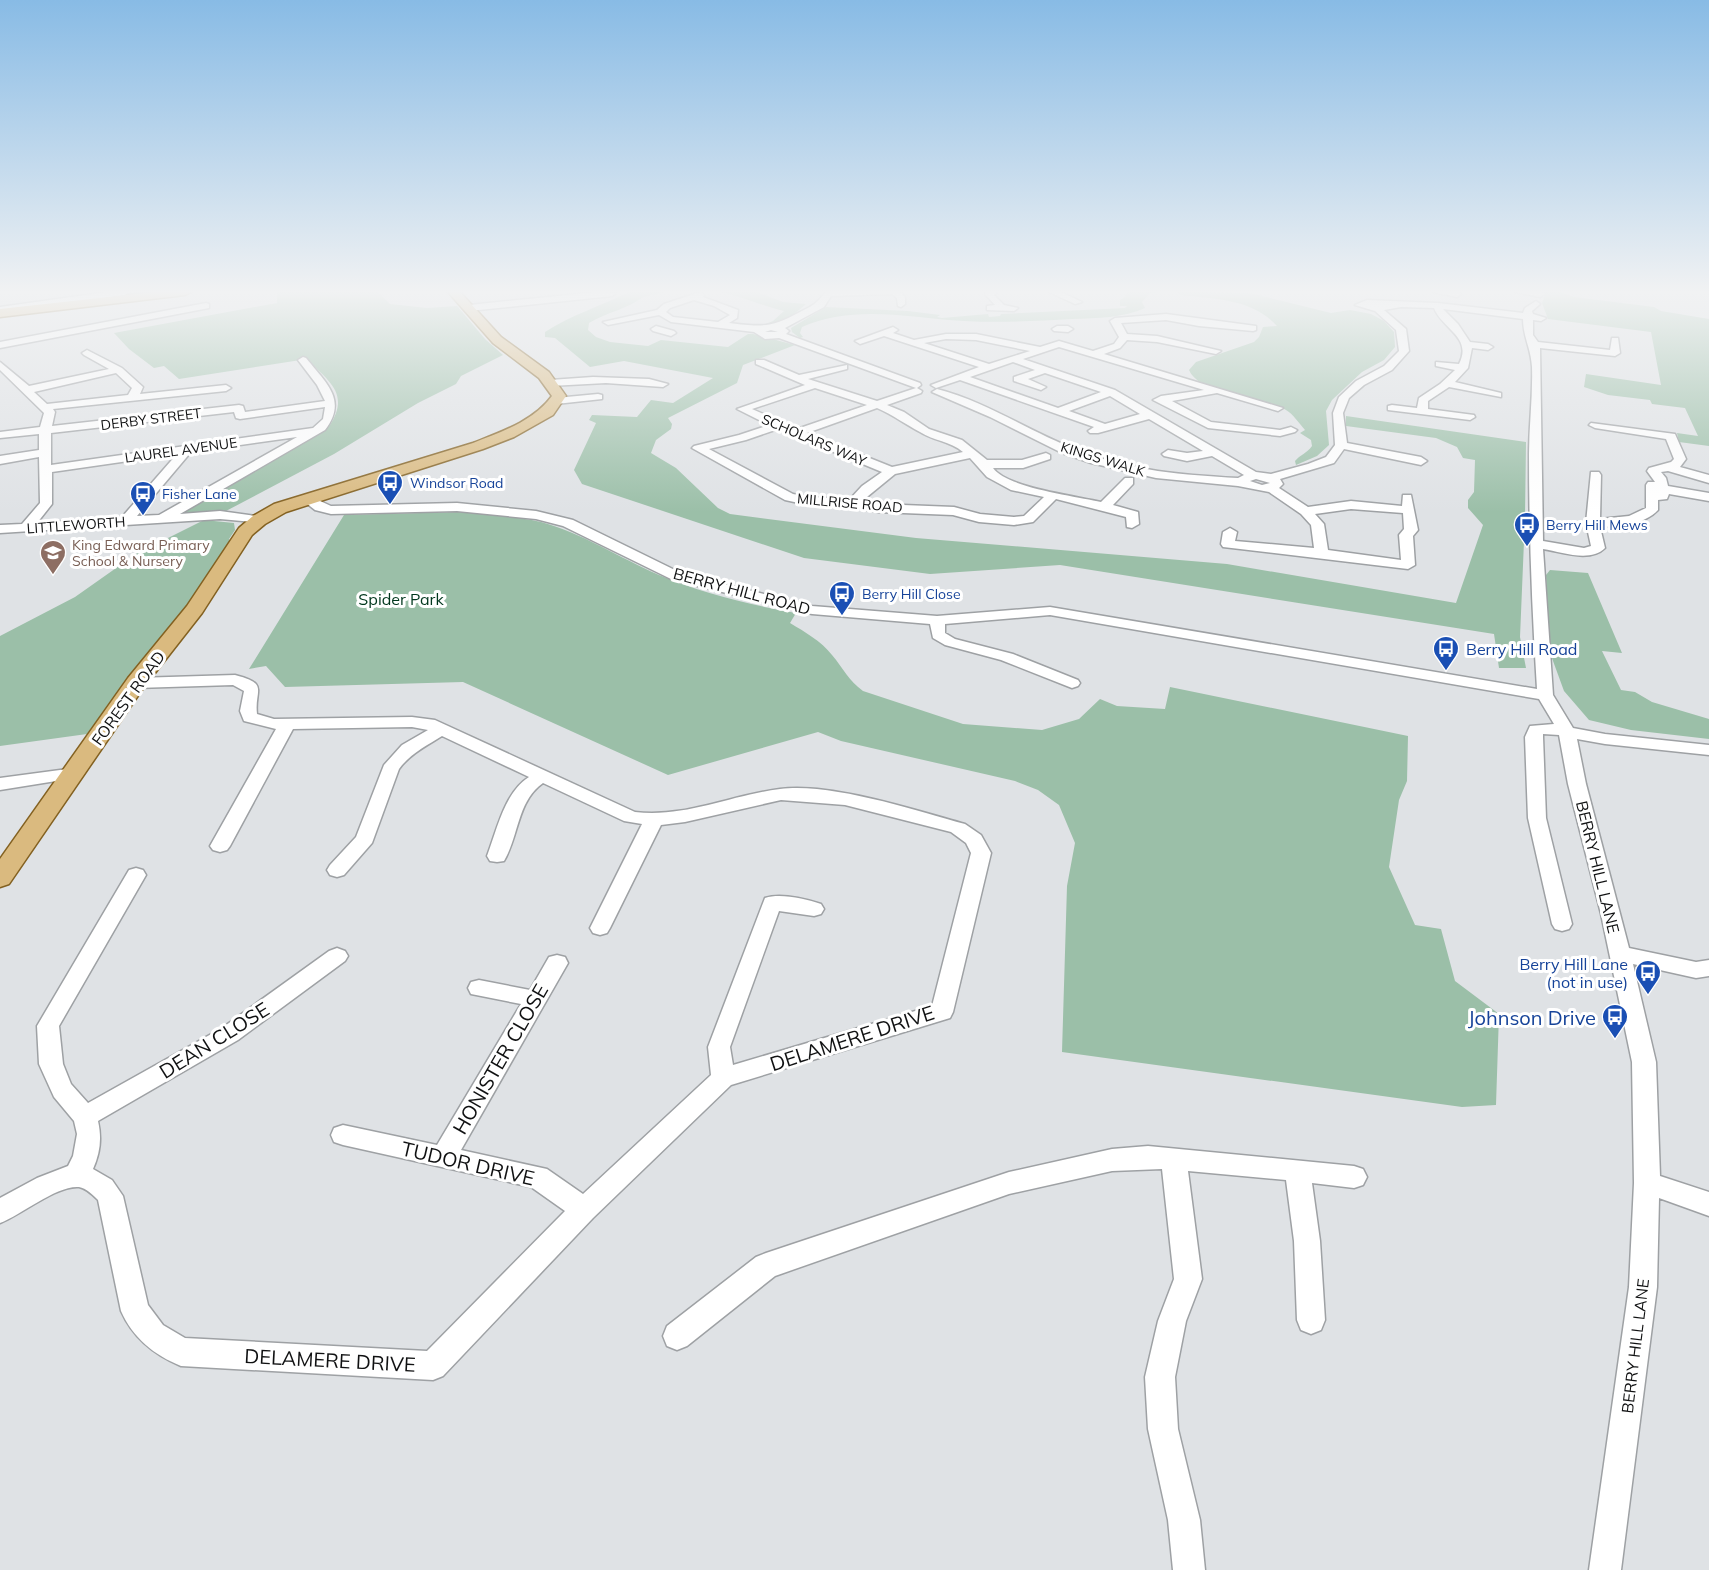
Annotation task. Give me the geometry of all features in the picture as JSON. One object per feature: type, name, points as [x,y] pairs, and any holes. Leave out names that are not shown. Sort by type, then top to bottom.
[{"type":"main road","points":[[259,520],[280,508],[488,442],[509,434],[548,412],[560,396],[544,375],[531,365]]},
{"type":"main road","name":"FOREST ROAD","points":[[0,878],[136,683],[195,609],[244,532],[259,520]]},
{"type":"street","points":[[0,365],[50,412],[45,431],[46,504],[25,528]]},
{"type":"street","points":[[108,365],[118,370],[138,387],[132,398]]},
{"type":"street","points":[[161,519],[329,421],[331,403],[329,392],[307,365]]},
{"type":"street","points":[[769,365],[815,385],[878,405],[900,414],[925,431],[958,442],[984,464],[991,474],[1004,482],[1104,506],[1136,518]]},
{"type":"street","points":[[861,365],[916,388],[937,388],[994,365]]},
{"type":"street","points":[[983,365],[989,367]]},
{"type":"street","points":[[1031,365],[1111,392],[1214,452],[1257,488],[1330,460],[1341,445],[1338,413],[1344,397],[1360,383],[1391,365]]},
{"type":"street","points":[[1134,365],[1269,406]]},
{"type":"street","points":[[1447,365],[1463,368]]},
{"type":"street","name":"BERRY HILL LANE","points":[[1538,365],[1535,452],[1545,695],[1567,731],[1577,784],[1620,954],[1644,1062],[1647,1183],[1643,1287],[1605,1570]]},
{"type":"street","points":[[798,378],[843,367]]},
{"type":"street","points":[[1422,411],[1423,400],[1448,384],[1463,368]]},
{"type":"street","points":[[27,390],[118,370]]},
{"type":"street","points":[[1041,387],[1018,380],[1045,370]]},
{"type":"street","points":[[962,377],[1059,411],[1098,429],[1150,415]]},
{"type":"street","points":[[550,383],[628,378],[667,382],[652,390]]},
{"type":"street","points":[[1448,384],[1497,395]]},
{"type":"street","name":"SCHOLARS WAY","points":[[815,385],[742,409],[891,471]]},
{"type":"street","points":[[45,407],[226,388]]},
{"type":"street","points":[[796,433],[878,405],[916,388]]},
{"type":"street","name":"KINGS WALK","points":[[937,388],[1077,454],[1113,465],[1156,475],[1248,479]]},
{"type":"street","points":[[1132,404],[1215,391]]},
{"type":"street","points":[[1059,411],[1111,392]]},
{"type":"street","points":[[556,401],[598,397]]},
{"type":"street","points":[[1161,399],[1208,425],[1284,433]]},
{"type":"street","name":"DERBY STREET","points":[[0,435],[239,408],[240,416],[331,403]]},
{"type":"street","points":[[1392,408],[1470,417]]},
{"type":"street","name":"MILLRISE ROAD","points":[[778,425],[742,438],[698,448],[778,489],[789,497],[808,501],[853,503],[878,508],[954,511],[979,518],[1014,521],[1028,519],[1053,495]]},
{"type":"street","points":[[1593,523],[1629,522],[1652,510],[1655,489],[1660,478],[1653,471],[1675,465],[1680,459],[1671,436],[1595,425]]},
{"type":"street","name":"LAUREL AVENUE","points":[[46,470],[315,431]]},
{"type":"street","points":[[1341,445],[1421,460]]},
{"type":"street","points":[[125,522],[188,448]]},
{"type":"street","points":[[0,460],[46,452]]},
{"type":"street","points":[[1168,454],[1187,458],[1214,452]]},
{"type":"street","points":[[853,503],[866,489],[891,471],[973,454]]},
{"type":"street","points":[[984,464],[1023,464],[1044,454],[1060,460]]},
{"type":"street","points":[[1670,466],[1709,479]]},
{"type":"street","points":[[1117,474],[1129,481],[1148,482]]},
{"type":"street","points":[[1537,544],[1584,552],[1598,548],[1593,523],[1595,475]]},
{"type":"street","points":[[1104,506],[1129,481]]},
{"type":"street","points":[[1271,483],[1306,511],[1317,525],[1322,553]]},
{"type":"street","points":[[1655,489],[1709,496]]},
{"type":"street","name":"BERRY HILL ROAD","points":[[307,499],[319,507],[331,510],[457,507],[536,514],[568,523],[678,577],[812,610],[937,620],[1050,611],[1545,695]]},
{"type":"street","points":[[1230,532],[1228,544],[1322,553],[1408,565],[1406,535],[1411,530],[1407,504],[1351,505],[1306,511]]},
{"type":"street","name":"LITTLEWORTH","points":[[0,529],[220,515],[259,520]]},
{"type":"street","points":[[1645,515],[1662,520]]},
{"type":"street","points":[[937,620],[938,635],[950,642],[1007,657],[1070,679]]},
{"type":"street","name":"DELAMERE DRIVE","points":[[77,1175],[103,1185],[110,1196],[135,1311],[153,1335],[181,1352],[432,1365],[584,1210],[723,1078],[942,1012],[981,854],[974,839],[958,828],[845,799],[814,795],[781,794],[685,816],[654,820],[631,817],[442,729],[412,722],[273,724],[250,717],[248,711],[252,691],[249,686],[235,680],[136,683]]},
{"type":"street","points":[[220,846],[287,724]]},
{"type":"street","points":[[1562,924],[1537,818],[1538,772],[1534,737],[1536,730],[1541,728],[1567,731],[1605,739],[1709,750]]},
{"type":"street","points":[[337,870],[365,839],[390,769],[398,758],[408,748],[442,729]]},
{"type":"street","points":[[0,784],[75,773]]},
{"type":"street","points":[[497,856],[518,799],[527,786],[542,776]]},
{"type":"street","points":[[600,927],[654,820]]},
{"type":"street","points":[[0,1211],[77,1175],[86,1156],[89,1134],[85,1117],[62,1090],[51,1064],[48,1026],[136,875]]},
{"type":"street","points":[[723,1078],[718,1047],[772,903],[814,909]]},
{"type":"street","points":[[1620,954],[1702,969]]},
{"type":"street","name":"DEAN CLOSE","points":[[85,1117],[230,1034],[337,956]]},
{"type":"street","name":"HONISTER CLOSE","points":[[444,1156],[557,963]]},
{"type":"street","points":[[479,987],[536,999]]},
{"type":"street","name":"TUDOR DRIVE","points":[[343,1135],[538,1177],[584,1210]]},
{"type":"street","points":[[677,1336],[766,1266],[1009,1184],[1112,1160],[1148,1157],[1354,1177]]},
{"type":"street","points":[[1174,1159],[1188,1279],[1172,1321],[1160,1377],[1163,1429],[1184,1520],[1190,1570]]},
{"type":"street","points":[[1297,1171],[1307,1240],[1311,1320]]},
{"type":"street","points":[[1647,1183],[1709,1204]]},
{"type":"green space","points":[[150,365],[267,365],[179,379],[164,366],[154,368]]},
{"type":"green space","points":[[313,365],[482,365],[461,376],[456,384],[418,403],[334,454],[226,511],[177,514],[330,425],[338,404],[337,396],[329,382]]},
{"type":"green space","points":[[646,365],[743,365],[737,383],[668,418],[672,424],[671,429],[656,440],[651,453],[676,468],[718,508],[730,514],[916,538],[1227,564],[1456,603],[1483,525],[1468,508],[1468,500],[1474,492],[1475,460],[1463,458],[1457,447],[1436,438],[1346,426],[1346,416],[1526,442],[1520,637],[1526,668],[1499,668],[1494,634],[1060,565],[930,574],[804,558],[582,484],[574,470],[596,423],[589,420],[592,415],[637,417],[651,400],[673,403],[713,378]]},
{"type":"green space","points":[[1193,365],[1374,365],[1362,372],[1332,400],[1326,411],[1329,445],[1317,456],[1296,465],[1295,461],[1312,446],[1311,440],[1300,433],[1305,430],[1291,414],[1275,405],[1205,385],[1195,379],[1189,370]]},
{"type":"green space","points":[[1657,365],[1709,365],[1709,446],[1679,442],[1677,433],[1698,436],[1685,408],[1652,404],[1650,400],[1608,395],[1584,387],[1586,374],[1661,385]]},
{"type":"green space","name":"Spider Park","points":[[458,512],[541,522],[601,546],[675,581],[726,598],[796,613],[790,623],[823,645],[850,679],[863,691],[963,724],[1042,730],[1079,719],[1100,699],[1117,706],[1165,709],[1170,687],[1408,736],[1407,781],[1399,800],[1389,867],[1415,925],[1441,929],[1455,981],[1499,1014],[1496,1105],[1462,1107],[1062,1052],[1067,886],[1075,843],[1059,805],[1038,790],[1015,781],[841,741],[818,732],[668,775],[463,682],[285,687],[266,666],[249,669],[344,515]]},
{"type":"green space","points":[[204,520],[234,523],[235,530],[229,539],[231,542],[185,609],[87,734],[0,746],[0,636],[75,597],[136,554]]},
{"type":"green space","points":[[1550,570],[1588,573],[1622,653],[1602,651],[1621,690],[1635,692],[1652,702],[1709,719],[1709,739],[1631,730],[1589,720],[1564,691],[1549,650],[1546,575]]},
{"type":"place","name":"Windsor Road","points":[[390,506]]},
{"type":"place","name":"Fisher Lane","points":[[143,517]]},
{"type":"place","name":"Berry Hill Mews","points":[[1527,548]]},
{"type":"place","name":"King Edward Primary School & Nursery","points":[[53,576]]},
{"type":"place","name":"Berry Hill Close","points":[[842,617]]},
{"type":"place","name":"Berry Hill Road","points":[[1446,672]]},
{"type":"place","name":"Berry Hill Lane (not in use)","points":[[1648,996]]},
{"type":"place","name":"Johnson Drive","points":[[1615,1040]]}]
